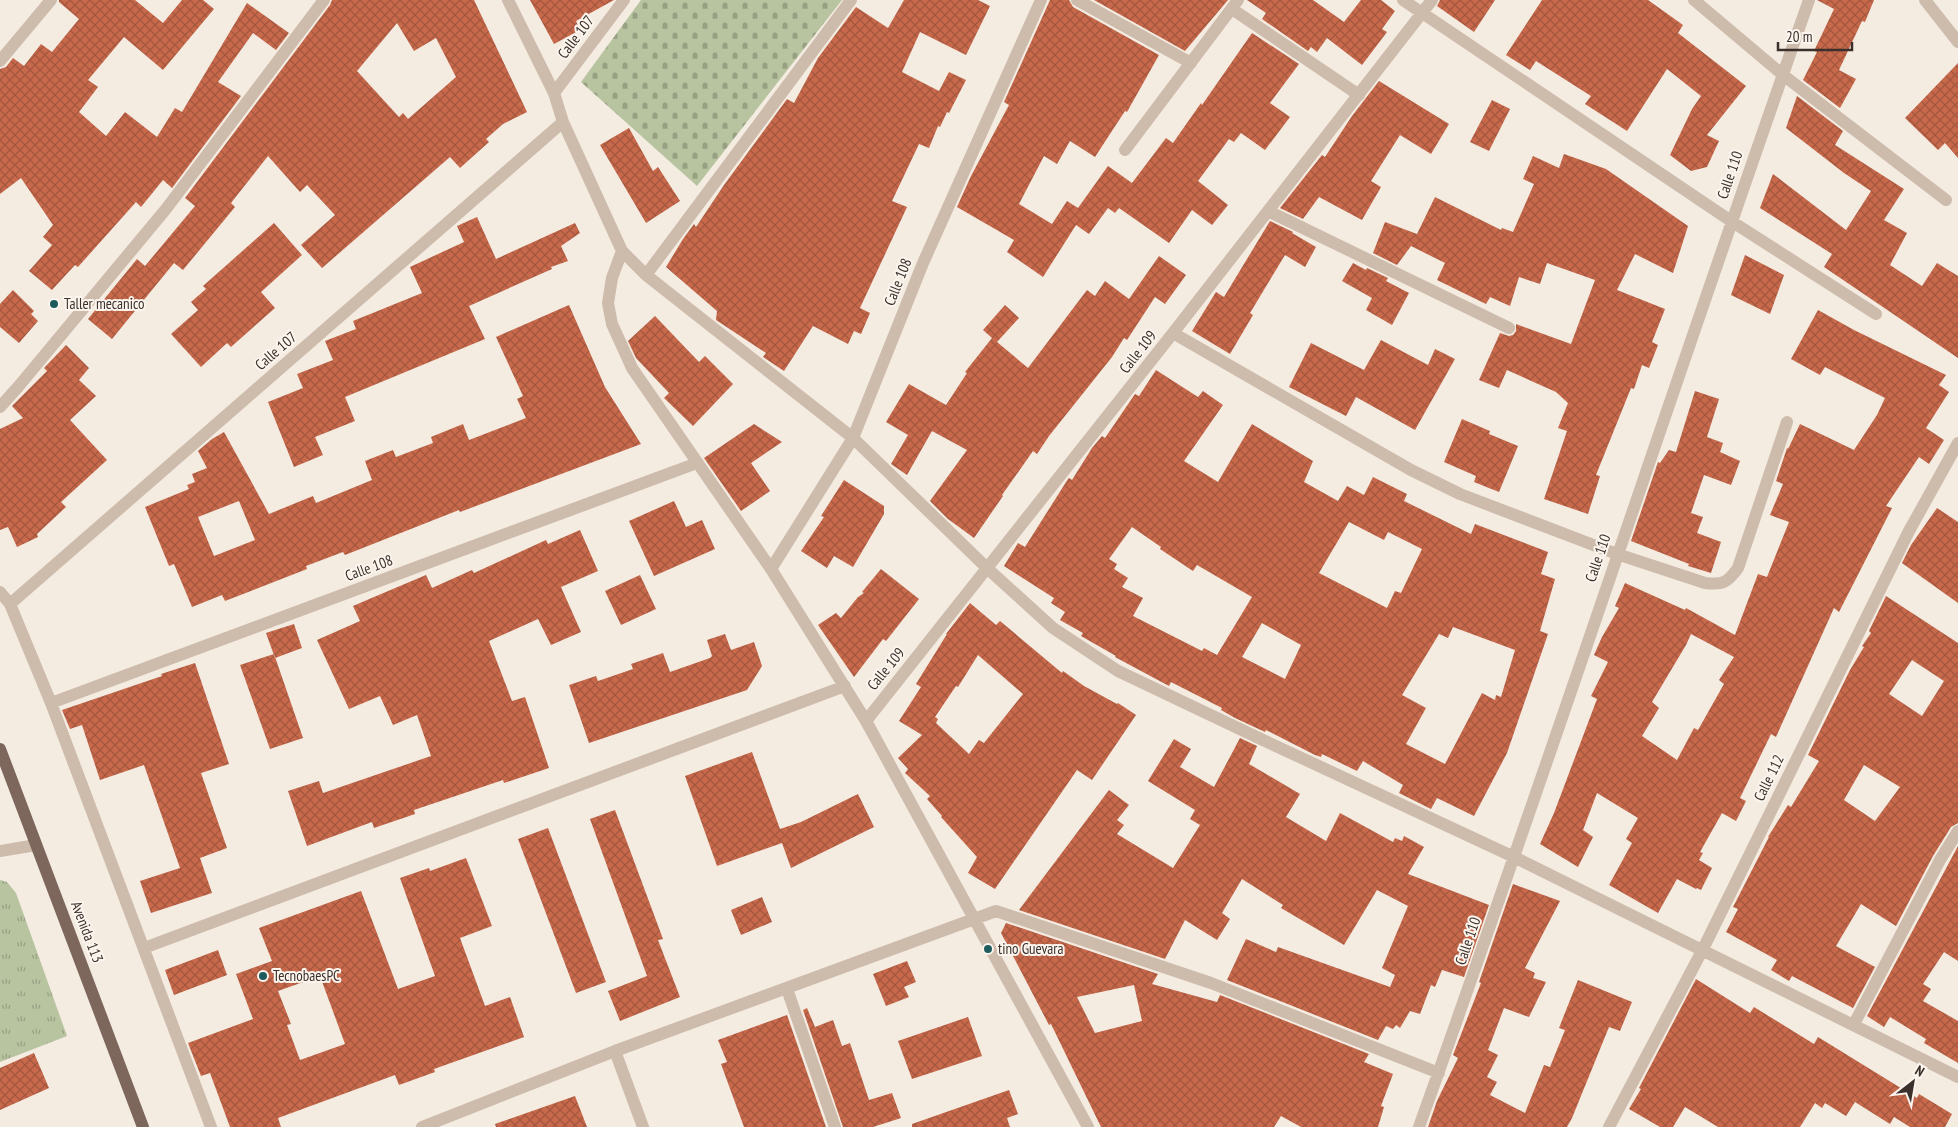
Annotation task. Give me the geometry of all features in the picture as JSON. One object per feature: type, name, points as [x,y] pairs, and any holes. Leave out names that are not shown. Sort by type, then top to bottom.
[{"type":"main road","name":"Avenida 113","points":[[0,748],[142,1127]]},
{"type":"street","points":[[0,61],[51,0]]},
{"type":"street","points":[[0,407],[166,209],[324,0]]},
{"type":"street","points":[[508,0],[554,93],[563,122],[622,250],[646,275],[853,438],[1053,628],[1118,670],[1514,857],[1958,1077]]},
{"type":"street","name":"Calle 107","points":[[554,93],[624,0]]},
{"type":"street","points":[[646,275],[851,0]]},
{"type":"street","name":"Calle 108","points":[[772,569],[853,438],[923,263],[1041,0]]},
{"type":"street","points":[[1077,0],[1190,63]]},
{"type":"street","points":[[1402,0],[1732,221],[1876,314]]},
{"type":"street","name":"Calle 109","points":[[866,721],[1173,333],[1432,0]]},
{"type":"street","points":[[1694,0],[1783,75],[1946,200]]},
{"type":"street","name":"Calle 110","points":[[1420,1127],[1809,0]]},
{"type":"street","points":[[1925,0],[1958,42]]},
{"type":"street","points":[[1125,150],[1235,4],[1359,95]]},
{"type":"street","name":"Calle 107","points":[[10,604],[563,122]]},
{"type":"street","points":[[1268,211],[1509,328]]},
{"type":"street","points":[[622,250],[612,278],[608,302],[612,324],[632,368],[772,569],[845,686],[866,721],[1088,1127]]},
{"type":"street","points":[[1173,333],[1411,470],[1460,494],[1617,554],[1705,583],[1719,584],[1730,580],[1738,568],[1788,422]]},
{"type":"street","name":"Calle 112","points":[[1609,1127],[1703,949],[1909,531],[1958,443]]},
{"type":"street","name":"Calle 108","points":[[52,702],[697,463]]},
{"type":"street","points":[[0,592],[10,604],[52,702],[211,1127]]},
{"type":"street","points":[[144,948],[845,686]]},
{"type":"street","points":[[1854,1024],[1940,860],[1958,831]]},
{"type":"street","points":[[0,851],[36,845]]},
{"type":"street","points":[[422,1127],[615,1052],[787,990],[996,911],[1211,983],[1439,1072]]},
{"type":"street","points":[[787,990],[835,1127]]},
{"type":"street","points":[[615,1052],[643,1127]]},
{"type":"green space","points":[[641,0],[842,0],[697,186],[581,82]]},
{"type":"green space","points":[[0,880],[7,882],[16,893],[67,1036],[0,1062]]},
{"type":"building","points":[[59,0],[135,0],[163,23],[182,0],[203,0],[214,9],[163,70],[124,37],[88,80],[98,87],[79,112],[106,136],[125,112],[157,137],[175,108],[182,112],[247,3],[289,33],[276,50],[253,33],[218,82],[241,96],[172,188],[163,180],[141,207],[136,202],[78,267],[75,265],[52,290],[29,271],[52,245],[43,237],[53,225],[21,178],[0,194],[0,69],[6,67],[13,58],[24,66],[41,44],[52,52],[79,19]]},
{"type":"building","points":[[332,0],[474,0],[527,112],[503,124],[486,139],[489,142],[460,168],[450,157],[322,268],[301,245],[335,215],[307,185],[300,192],[268,156],[231,203],[235,207],[183,270],[174,263],[112,339],[88,319],[137,259],[145,266],[195,206],[185,198]],"holes":[[[397,23],[414,51],[436,38],[456,77],[408,119],[403,113],[399,117],[357,71]]]},
{"type":"building","points":[[530,0],[614,0],[576,21],[580,30],[554,44]]},
{"type":"building","points":[[904,0],[978,0],[990,6],[966,55],[920,32],[902,72],[939,91],[949,72],[966,80],[949,113],[947,112],[940,127],[938,126],[929,148],[919,144],[892,201],[907,207],[860,308],[870,313],[861,334],[854,331],[848,344],[813,326],[784,371],[763,357],[766,353],[716,320],[717,311],[666,267],[683,239],[694,224],[696,227],[724,185],[787,99],[794,103],[818,58],[856,7],[888,28]]},
{"type":"building","points":[[1050,0],[1069,0],[1073,7],[1159,55],[1127,112],[1125,111],[1095,157],[1070,141],[1057,164],[1044,156],[1019,204],[1052,224],[1067,201],[1078,208],[1108,166],[1132,183],[1166,138],[1173,143],[1252,33],[1299,64],[1270,103],[1290,117],[1265,150],[1241,133],[1234,142],[1229,139],[1198,181],[1228,205],[1212,225],[1192,210],[1169,243],[1119,208],[1115,213],[1108,208],[1089,234],[1076,225],[1043,277],[1007,252],[1014,240],[957,207],[971,176],[1009,105],[1004,102]]},
{"type":"building","points":[[1094,0],[1228,0],[1185,51]]},
{"type":"building","points":[[1247,0],[1313,0],[1344,22],[1361,0],[1381,0],[1395,11],[1382,29],[1387,32],[1362,65],[1327,38],[1317,52],[1311,47],[1308,51],[1262,19],[1266,13]]},
{"type":"building","points":[[1440,0],[1495,0],[1474,32],[1437,6]]},
{"type":"building","points":[[1542,0],[1648,0],[1683,25],[1678,33],[1746,86],[1707,135],[1719,141],[1707,167],[1691,171],[1670,155],[1692,109],[1701,96],[1667,69],[1627,131],[1585,104],[1591,96],[1536,61],[1530,70],[1506,55]]},
{"type":"building","points":[[1817,0],[1874,0],[1865,22],[1862,21],[1839,70],[1856,79],[1840,108],[1803,80],[1817,52],[1814,51],[1834,9]]},
{"type":"building","points":[[1958,63],[1958,158],[1945,143],[1938,150],[1905,118]]},
{"type":"building","points":[[1379,81],[1449,124],[1431,154],[1400,135],[1371,181],[1381,187],[1362,220],[1319,197],[1303,219],[1280,208],[1322,155],[1325,157],[1352,116]]},
{"type":"building","points":[[1797,96],[1843,131],[1835,145],[1904,189],[1884,220],[1907,233],[1890,265],[1922,286],[1937,263],[1958,276],[1958,358],[1824,267],[1832,254],[1760,208],[1773,174],[1846,230],[1871,191],[1844,173],[1786,128]]},
{"type":"building","points":[[1492,100],[1510,109],[1489,151],[1470,142]]},
{"type":"building","points":[[629,128],[653,171],[658,167],[680,201],[646,223],[600,145]]},
{"type":"building","points":[[1564,154],[1606,169],[1688,226],[1673,273],[1635,254],[1617,290],[1665,309],[1652,342],[1658,345],[1649,368],[1642,365],[1634,389],[1631,388],[1596,475],[1600,476],[1588,514],[1544,499],[1567,431],[1558,428],[1568,403],[1556,392],[1507,370],[1499,388],[1479,380],[1500,333],[1509,336],[1513,335],[1516,331],[1516,324],[1571,344],[1595,280],[1547,263],[1540,284],[1519,277],[1510,306],[1490,297],[1486,304],[1437,280],[1445,263],[1411,246],[1397,265],[1373,253],[1385,222],[1417,234],[1435,197],[1501,230],[1502,228],[1513,232],[1534,184],[1523,179],[1533,156],[1559,168]]},
{"type":"building","points":[[477,217],[496,259],[575,223],[580,233],[561,246],[568,261],[551,267],[552,269],[469,306],[485,339],[345,397],[355,421],[315,437],[323,455],[294,467],[268,402],[303,388],[297,374],[333,360],[325,341],[356,329],[353,321],[422,293],[410,267],[464,242],[457,226]]},
{"type":"building","points":[[1270,221],[1293,232],[1316,247],[1305,267],[1285,255],[1250,313],[1253,315],[1230,354],[1192,331],[1216,292],[1224,297]]},
{"type":"building","points":[[274,223],[302,255],[261,292],[275,308],[231,347],[227,343],[201,367],[171,334],[198,310],[191,302],[206,289],[203,286]]},
{"type":"building","points":[[1745,255],[1784,275],[1770,314],[1731,295]]},
{"type":"building","points":[[1159,256],[1186,275],[1165,304],[1155,297],[1127,340],[1124,338],[1112,357],[1049,436],[1037,454],[1033,451],[974,538],[948,519],[930,501],[967,450],[932,431],[907,475],[891,464],[908,435],[886,422],[909,384],[946,405],[967,373],[965,372],[992,338],[983,330],[1005,305],[1019,318],[997,342],[1028,368],[1087,290],[1095,296],[1105,281],[1129,299]]},
{"type":"building","points":[[1353,263],[1388,278],[1386,281],[1409,293],[1392,325],[1366,310],[1372,298],[1342,281]]},
{"type":"building","points":[[13,290],[34,311],[31,314],[38,321],[19,343],[0,327],[0,304]]},
{"type":"building","points":[[569,305],[605,387],[641,444],[460,512],[459,510],[345,555],[343,552],[306,566],[307,569],[225,601],[222,595],[192,607],[174,564],[169,566],[145,507],[189,489],[187,485],[195,482],[192,474],[207,468],[198,451],[224,432],[269,514],[313,496],[316,503],[372,480],[365,461],[393,450],[396,457],[433,443],[431,437],[463,424],[469,440],[526,418],[517,399],[523,396],[496,337]],"holes":[[[239,501],[255,540],[214,556],[198,517]]]},
{"type":"building","points":[[1818,310],[1854,330],[1946,375],[1939,385],[1949,392],[1926,428],[1944,440],[1929,464],[1919,457],[1886,506],[1892,508],[1839,612],[1834,608],[1776,737],[1771,734],[1740,798],[1746,801],[1736,821],[1722,813],[1700,852],[1703,853],[1699,860],[1712,868],[1701,890],[1677,879],[1658,913],[1609,885],[1632,843],[1626,839],[1638,818],[1597,793],[1583,830],[1593,837],[1578,867],[1540,844],[1554,813],[1597,699],[1591,696],[1608,662],[1594,655],[1619,608],[1615,606],[1625,583],[1685,610],[1686,608],[1735,635],[1758,574],[1767,577],[1789,522],[1770,515],[1783,484],[1776,481],[1787,448],[1800,424],[1854,450],[1877,415],[1885,398],[1825,367],[1820,375],[1791,359]],"holes":[[[1691,634],[1734,657],[1719,680],[1724,684],[1698,730],[1694,728],[1677,760],[1642,736],[1659,708],[1652,702]]]},
{"type":"building","points":[[655,316],[699,362],[705,356],[733,384],[693,426],[664,398],[669,393],[636,358],[628,341]]},
{"type":"building","points":[[1381,340],[1428,365],[1435,349],[1455,359],[1415,430],[1356,397],[1346,416],[1289,387],[1311,343],[1364,370]]},
{"type":"building","points":[[66,345],[89,368],[79,380],[96,396],[70,420],[107,460],[61,502],[66,507],[37,534],[38,537],[17,547],[8,527],[0,530],[0,429],[23,418],[12,406],[47,371],[44,368]]},
{"type":"building","points":[[1156,370],[1198,397],[1203,391],[1223,405],[1184,461],[1218,482],[1252,424],[1313,461],[1304,482],[1338,501],[1347,486],[1364,495],[1373,477],[1407,494],[1404,501],[1471,534],[1475,524],[1548,552],[1541,574],[1555,579],[1540,631],[1548,634],[1507,753],[1474,816],[1437,798],[1431,809],[1399,793],[1403,785],[1363,761],[1357,771],[1322,754],[1321,757],[1315,755],[1266,730],[1265,732],[1235,718],[1221,710],[1222,708],[1171,682],[1169,686],[1081,636],[1083,633],[1060,620],[1065,612],[1051,603],[1054,598],[1004,566],[1018,543],[1025,547],[1068,479],[1072,480],[1092,448],[1102,436],[1105,438],[1135,394],[1139,396]],"holes":[[[1349,522],[1384,540],[1388,532],[1422,549],[1401,593],[1395,591],[1387,608],[1319,573]],[[1132,527],[1193,571],[1197,565],[1252,597],[1217,655],[1204,648],[1202,651],[1133,616],[1143,598],[1122,587],[1128,578],[1114,569],[1117,564],[1109,559]],[[1262,623],[1301,645],[1285,679],[1242,657]],[[1453,627],[1515,650],[1501,697],[1496,695],[1495,700],[1482,693],[1445,764],[1406,744],[1426,708],[1402,695],[1439,634],[1448,638]]]},
{"type":"building","points":[[1695,391],[1719,399],[1707,437],[1723,443],[1720,452],[1740,461],[1731,485],[1704,475],[1691,513],[1703,517],[1697,533],[1721,542],[1711,573],[1688,566],[1689,564],[1631,541],[1658,462],[1660,463],[1669,450],[1676,452]]},
{"type":"building","points":[[1462,419],[1490,431],[1489,434],[1518,446],[1499,492],[1474,482],[1476,476],[1444,462]]},
{"type":"building","points":[[754,424],[782,442],[751,463],[770,491],[741,511],[704,458]]},
{"type":"building","points":[[844,480],[884,506],[884,514],[853,567],[834,556],[827,568],[801,551],[824,517],[821,516]]},
{"type":"building","points":[[674,501],[686,527],[702,520],[715,549],[654,576],[629,521]]},
{"type":"building","points":[[1937,508],[1958,522],[1958,603],[1902,563],[1911,545]]},
{"type":"building","points":[[580,530],[598,571],[561,587],[581,632],[551,645],[538,619],[489,641],[512,701],[525,697],[549,768],[504,783],[503,780],[414,810],[415,814],[374,828],[372,822],[307,846],[288,791],[319,781],[323,793],[431,756],[417,715],[393,725],[380,696],[349,709],[317,640],[360,621],[353,606],[426,575],[432,588],[472,570],[474,573],[546,540],[548,544]]},
{"type":"building","points":[[881,569],[919,599],[886,641],[883,639],[854,677],[818,625],[836,613],[841,618],[858,597],[864,593],[862,592]]},
{"type":"building","points":[[640,575],[656,609],[621,625],[605,591]]},
{"type":"building","points":[[1886,596],[1958,643],[1958,823],[1951,827],[1933,856],[1896,926],[1861,904],[1836,946],[1875,967],[1853,1008],[1792,976],[1789,981],[1771,970],[1777,960],[1726,932],[1738,909],[1733,907],[1768,837],[1788,805],[1791,807],[1819,761],[1808,755],[1850,670],[1864,647],[1862,646],[1871,633],[1869,631]],"holes":[[[1912,660],[1944,681],[1922,716],[1889,694]],[[1864,765],[1900,787],[1875,821],[1844,800]]]},
{"type":"building","points":[[970,603],[996,625],[1000,621],[1062,673],[1063,671],[1084,686],[1118,703],[1136,715],[1092,780],[1077,770],[995,889],[968,873],[977,857],[927,799],[930,796],[905,773],[908,769],[898,758],[922,735],[899,721],[921,687],[916,684],[946,634]],"holes":[[[978,655],[1023,694],[984,743],[979,740],[969,754],[936,723],[938,719],[935,717],[956,686],[958,687]]]},
{"type":"building","points":[[294,624],[302,648],[275,658],[266,633]]},
{"type":"building","points":[[725,634],[731,650],[754,642],[762,666],[747,690],[589,743],[569,685],[596,676],[598,681],[633,669],[631,664],[663,653],[670,672],[710,658],[712,656],[707,640]]},
{"type":"building","points":[[274,654],[303,738],[270,749],[240,665]]},
{"type":"building","points":[[195,663],[229,764],[201,773],[227,848],[200,858],[212,893],[151,913],[140,881],[180,868],[144,765],[100,780],[82,725],[70,729],[62,710]]},
{"type":"building","points":[[1240,738],[1257,746],[1249,764],[1300,794],[1286,817],[1326,841],[1340,813],[1393,842],[1395,838],[1402,841],[1404,836],[1424,847],[1408,874],[1489,905],[1464,977],[1442,970],[1435,987],[1431,985],[1420,1014],[1410,1011],[1400,1028],[1396,1025],[1393,1029],[1386,1026],[1378,1040],[1227,980],[1246,939],[1276,952],[1278,947],[1390,987],[1395,975],[1382,968],[1408,906],[1377,890],[1344,945],[1281,908],[1283,905],[1242,879],[1222,913],[1230,919],[1217,940],[1185,920],[1165,959],[1019,910],[1109,790],[1129,805],[1117,820],[1124,825],[1117,834],[1173,868],[1200,825],[1190,819],[1195,810],[1148,781],[1174,739],[1191,749],[1180,767],[1214,787]]},
{"type":"building","points":[[752,752],[780,829],[801,822],[858,794],[874,827],[791,868],[782,843],[717,866],[685,776]]},
{"type":"building","points":[[615,810],[663,939],[658,940],[680,997],[620,1021],[608,991],[647,976],[590,819]]},
{"type":"building","points":[[548,828],[606,982],[576,993],[518,839]]},
{"type":"building","points":[[1958,846],[1958,961],[1944,952],[1923,984],[1931,989],[1923,1001],[1958,1021],[1958,1063],[1924,1043],[1926,1039],[1890,1017],[1884,1027],[1867,1016]]},
{"type":"building","points":[[466,858],[492,926],[460,938],[485,1006],[510,997],[524,1037],[434,1069],[435,1072],[399,1085],[395,1075],[278,1118],[281,1127],[230,1127],[210,1073],[201,1076],[188,1043],[253,1019],[236,974],[272,961],[259,928],[361,891],[398,989],[435,976],[400,878],[429,868],[430,871]],"holes":[[[320,976],[345,1044],[300,1060],[287,1025],[291,1024],[278,991]]]},
{"type":"building","points":[[1513,884],[1560,901],[1525,968],[1535,973],[1533,978],[1546,982],[1529,1017],[1504,1008],[1488,1050],[1498,1055],[1487,1077],[1497,1082],[1490,1095],[1525,1113],[1544,1065],[1550,1067],[1565,1030],[1559,1028],[1578,980],[1632,1002],[1620,1031],[1609,1027],[1567,1127],[1428,1127],[1437,1101],[1458,1058],[1453,1055],[1481,983],[1479,982]]},
{"type":"building","points":[[762,897],[772,922],[741,935],[731,910]]},
{"type":"building","points":[[1006,923],[1158,974],[1152,984],[1217,1002],[1220,995],[1369,1054],[1364,1062],[1393,1074],[1381,1106],[1384,1107],[1378,1127],[1301,1127],[1281,1116],[1274,1127],[1101,1127],[1051,1024],[1049,1025],[1001,933]],"holes":[[[1134,985],[1142,1021],[1095,1033],[1077,997]]]},
{"type":"building","points":[[218,950],[227,975],[174,995],[165,970]]},
{"type":"building","points":[[907,961],[916,982],[904,987],[909,997],[886,1006],[873,974]]},
{"type":"building","points":[[1696,979],[1750,1013],[1754,1007],[1814,1044],[1818,1037],[1917,1098],[1919,1094],[1952,1114],[1945,1127],[1910,1127],[1894,1117],[1890,1124],[1855,1102],[1846,1116],[1825,1103],[1822,1108],[1815,1103],[1800,1127],[1718,1127],[1685,1107],[1673,1127],[1660,1127],[1629,1109],[1641,1089],[1639,1088]]},
{"type":"building","points":[[807,1008],[815,1027],[833,1020],[842,1046],[850,1043],[869,1100],[892,1093],[901,1118],[873,1127],[843,1127],[803,1010]]},
{"type":"building","points":[[787,1015],[826,1127],[744,1127],[721,1064],[727,1062],[718,1040]]},
{"type":"building","points":[[968,1017],[982,1056],[912,1079],[898,1041]]},
{"type":"building","points":[[34,1053],[49,1088],[0,1110],[0,1068]]},
{"type":"building","points":[[1009,1090],[1018,1114],[1007,1118],[1010,1127],[912,1127],[912,1124]]},
{"type":"building","points":[[575,1096],[587,1127],[496,1127],[495,1124]]},
{"type":"place","name":"Taller mecanico","points":[[54,304]]},
{"type":"place","name":"tino Guevara","points":[[988,949]]},
{"type":"place","name":"TecnobaesPC","points":[[263,976]]}]
